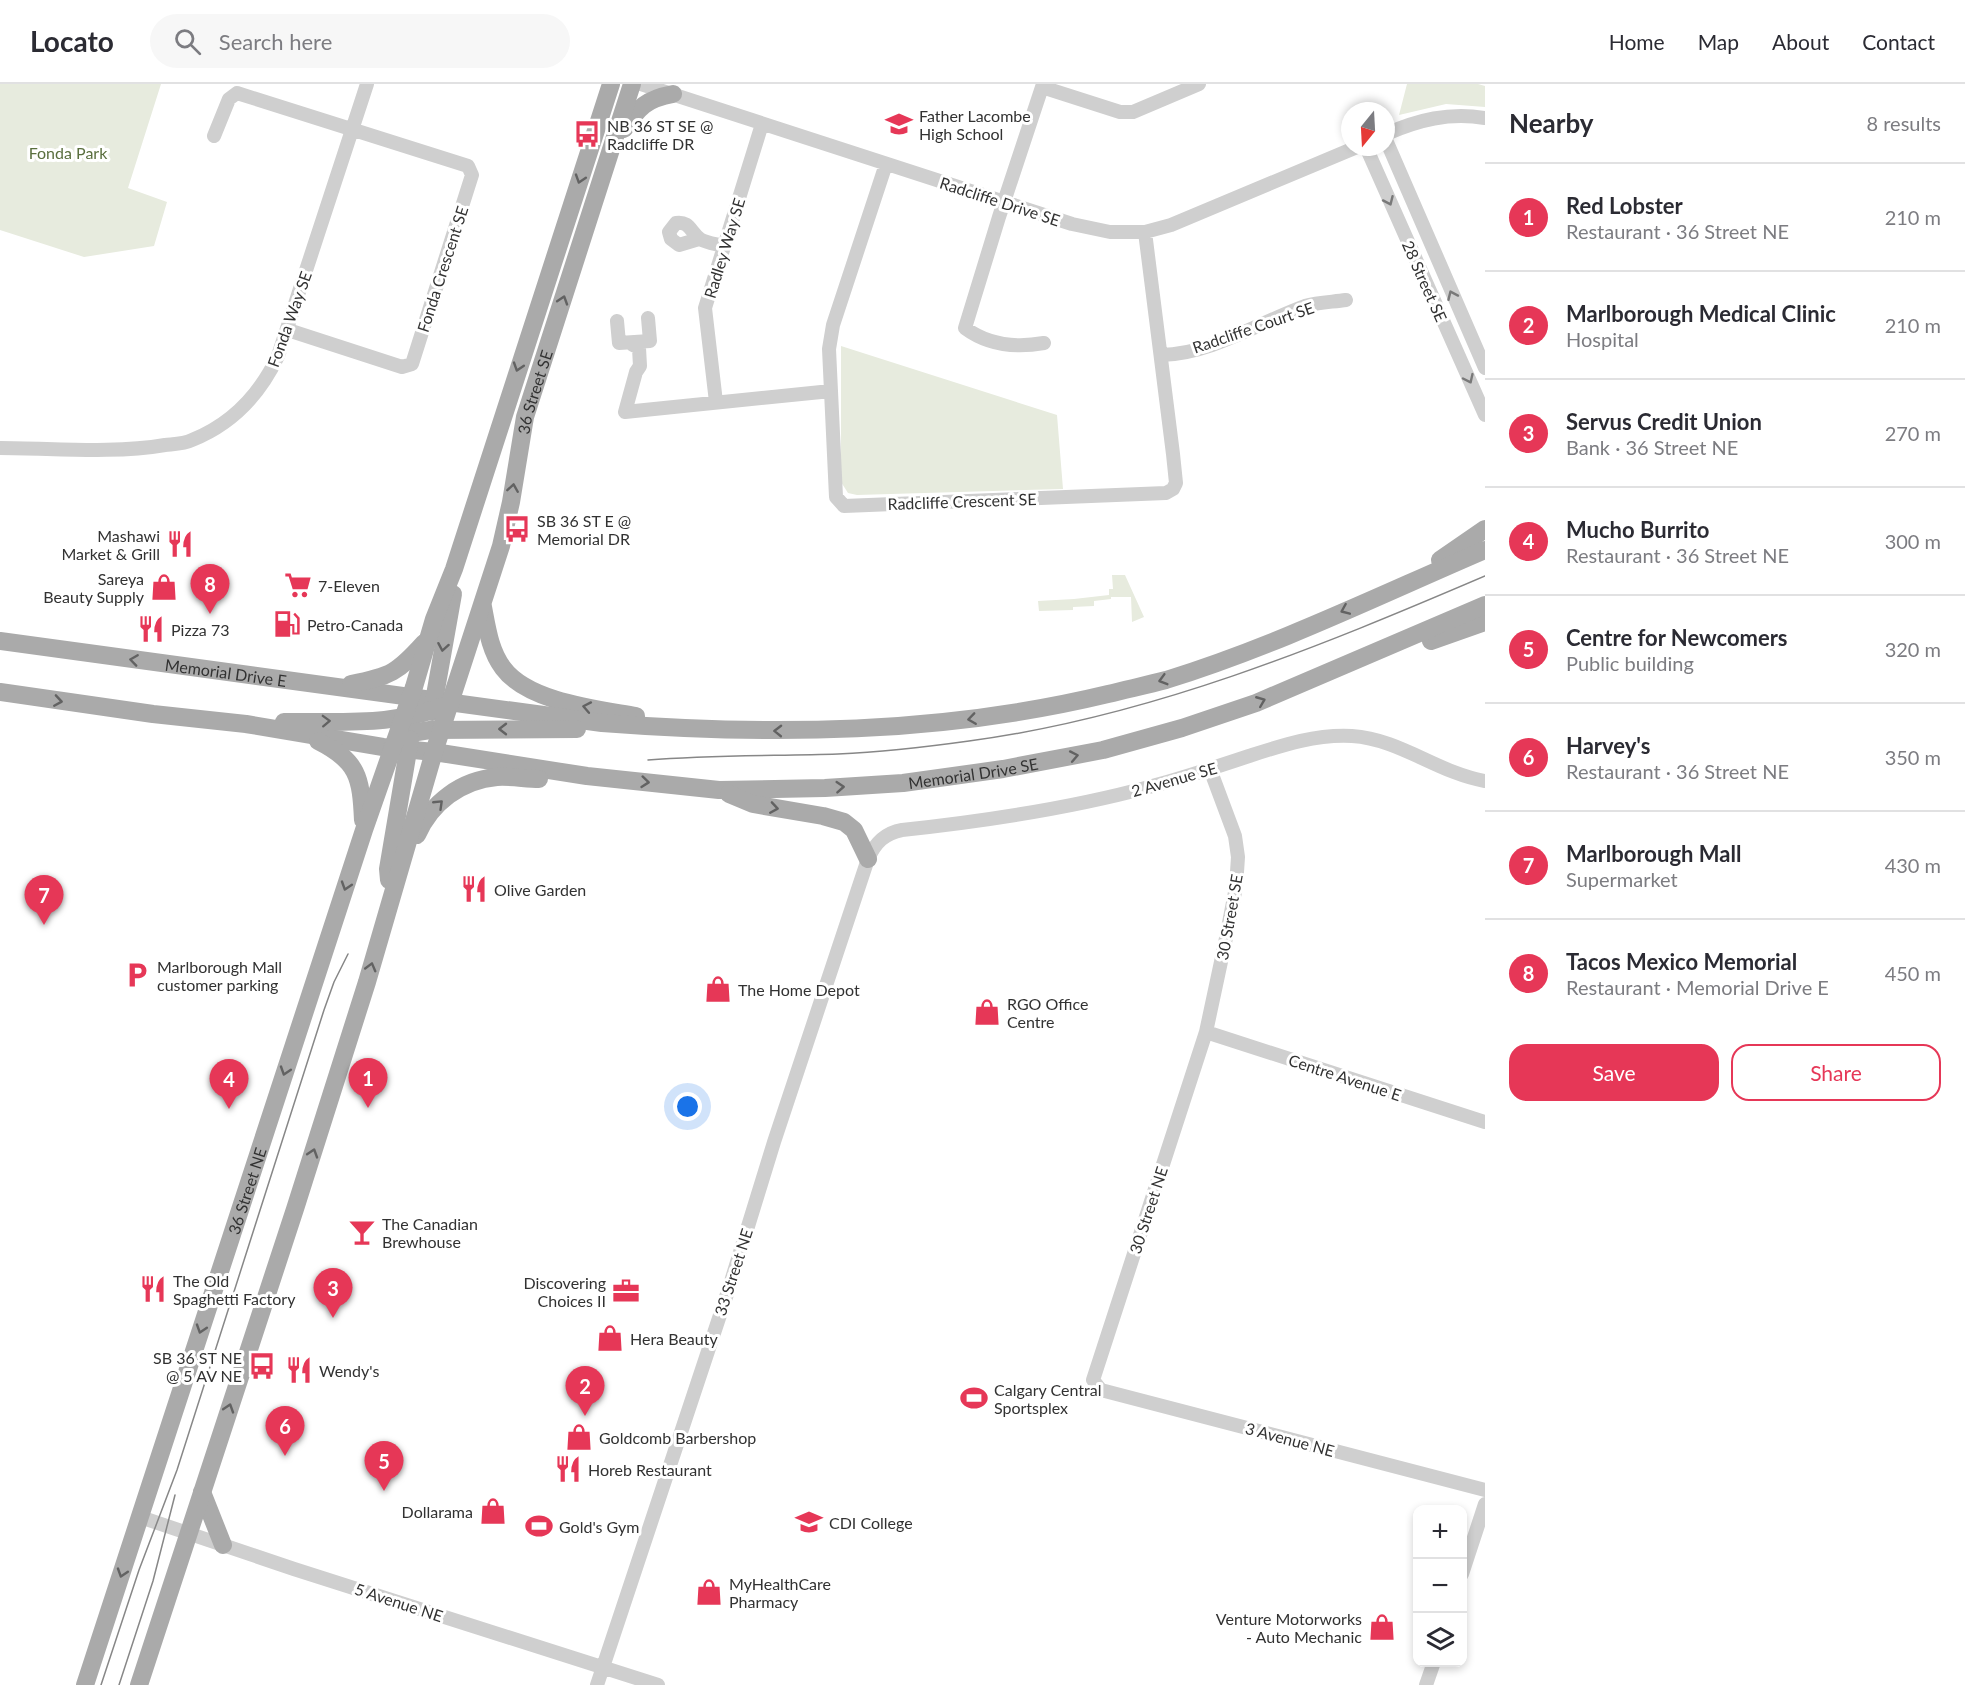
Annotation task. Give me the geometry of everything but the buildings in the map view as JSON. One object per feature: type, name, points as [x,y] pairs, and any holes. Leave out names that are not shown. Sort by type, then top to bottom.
[{"type":"main road","name":"36 Street SE","points":[[410,696],[454,569],[611,84]]},
{"type":"main road","name":"36 Street SE","points":[[439,705],[483,605],[501,546],[511,502],[525,417],[632,84]]},
{"type":"main road","points":[[613,145],[643,104],[673,94]]},
{"type":"main road","points":[[1399,587],[1485,529]]},
{"type":"main road","points":[[391,897],[388,869],[406,733],[439,705],[602,723],[684,729],[793,731],[942,723],[1055,707],[1165,680],[1236,656],[1485,550]]},
{"type":"main road","points":[[139,1685],[348,1045],[434,752],[454,569]]},
{"type":"main road","points":[[483,605],[489,638],[502,668],[515,681],[540,694],[573,704],[666,720],[684,729]]},
{"type":"main road","name":"Memorial Drive SE","points":[[434,752],[587,776],[719,790],[814,789],[903,783],[1003,770],[1103,750],[1256,704],[1485,605]]},
{"type":"main road","points":[[1400,643],[1418,645],[1485,622]]},
{"type":"main road","points":[[338,686],[376,678],[398,670],[428,639]]},
{"type":"main road","name":"Memorial Drive E","points":[[0,641],[410,696],[439,705]]},
{"type":"main road","points":[[0,652],[88,654]]},
{"type":"main road","points":[[0,692],[153,714],[246,724],[406,733],[434,752]]},
{"type":"main road","name":"36 Street NE","points":[[85,1685],[364,830],[406,733],[410,696]]},
{"type":"main road","points":[[246,724],[305,734],[584,729],[602,723]]},
{"type":"main road","points":[[305,734],[343,755],[353,767],[360,785],[364,830]]},
{"type":"main road","points":[[399,871],[432,809],[456,789],[497,777],[556,780],[587,776]]},
{"type":"main road","points":[[719,790],[753,804],[823,816],[844,822],[854,830],[868,859]]},
{"type":"main road","points":[[202,1492],[223,1545]]},
{"type":"street","name":"Fonda Way SE","points":[[0,448],[142,449],[191,441],[229,421],[254,396],[268,376],[288,330],[367,84]]},
{"type":"street","name":"Radcliffe Drive SE","points":[[641,84],[1072,224],[1110,232],[1145,232],[1171,225],[1341,153]]},
{"type":"street","points":[[1044,342],[1026,346],[1009,346],[975,336],[965,328],[1043,85],[1120,112],[1133,112],[1190,86]]},
{"type":"street","points":[[214,136],[229,99],[237,93],[352,130]]},
{"type":"street","points":[[1395,130],[1438,117],[1485,118]]},
{"type":"street","name":"Radley Way SE","points":[[716,402],[705,308],[762,124]]},
{"type":"street","name":"Fonda Crescent SE","points":[[288,330],[402,367],[412,364],[472,175],[468,166],[352,130]]},
{"type":"street","name":"28 Street SE","points":[[1370,156],[1485,415]]},
{"type":"street","name":"28 Street SE","points":[[1393,156],[1485,368]]},
{"type":"street","name":"Radcliffe Crescent SE","points":[[886,164],[833,325],[829,349],[836,497],[844,506],[1166,493],[1173,489],[1176,483],[1145,232]]},
{"type":"street","points":[[699,239],[724,246]]},
{"type":"street","name":"Radcliffe Court SE","points":[[1161,355],[1210,345],[1307,306],[1346,300]]},
{"type":"street","points":[[617,321],[619,343],[633,344],[650,341],[648,318]]},
{"type":"street","points":[[633,344],[630,349],[631,366],[636,372],[625,412],[831,391]]},
{"type":"street","name":"2 Avenue SE","points":[[868,859],[879,841],[895,831],[977,822],[1085,803],[1152,787],[1301,741],[1323,737],[1351,736],[1381,742],[1409,751],[1461,775],[1485,781]]},
{"type":"street","name":"30 Street SE","points":[[1206,1032],[1236,887],[1238,857],[1235,836],[1210,769]]},
{"type":"street","name":"33 Street NE","points":[[597,1685],[868,859]]},
{"type":"street","name":"Centre Avenue E","points":[[1206,1032],[1485,1122]]},
{"type":"street","name":"30 Street NE","points":[[1098,1386],[1093,1380],[1206,1032]]},
{"type":"street","name":"3 Avenue NE","points":[[1098,1386],[1101,1390],[1485,1490]]},
{"type":"street","points":[[1467,1559],[1485,1504]]},
{"type":"street","name":"5 Avenue NE","points":[[140,1517],[658,1685]]},
{"type":"street","points":[[1426,1685],[1432,1667]]},
{"type":"green space","name":"Fonda Park","points":[[0,84],[161,84],[128,188],[167,202],[154,246],[84,257],[0,230]]},
{"type":"green space","points":[[1407,84],[1478,84],[1485,86],[1485,107],[1446,104],[1399,115]]},
{"type":"green space","points":[[841,346],[1057,415],[1063,489],[857,495],[848,493],[841,482]]},
{"type":"green space","points":[[1112,575],[1125,575],[1144,617],[1132,622],[1131,597],[1111,597],[1111,599],[1094,601],[1094,606],[1073,607],[1073,610],[1039,611],[1038,601],[1109,595],[1109,589],[1113,589]]},
{"type":"tram line","points":[[648,760],[871,752],[953,743],[1036,730],[1168,697],[1232,676],[1360,628],[1485,576]]},
{"type":"tram line","points":[[101,1685],[139,1570],[177,1470],[324,1010],[334,982],[348,954]]},
{"type":"tram line","points":[[119,1685],[153,1581],[175,1495]]},
{"type":"place","name":"Father Lacombe High School","points":[[899,124]]},
{"type":"place","name":"NB 36 ST SE @ Radcliffe DR","points":[[587,134]]},
{"type":"place","name":"SB 36 ST E @ Memorial DR","points":[[517,529]]},
{"type":"place","name":"Mashawi Market & Grill","points":[[180,544]]},
{"type":"place","name":"7-Eleven","points":[[298,585]]},
{"type":"place","name":"Sareya Beauty Supply","points":[[164,587]]},
{"type":"place","name":"Tacos Mexico Memorial","points":[[210,614]]},
{"type":"place","name":"Petro-Canada","points":[[287,624]]},
{"type":"place","name":"Pizza 73","points":[[151,629]]},
{"type":"place","name":"Olive Garden","points":[[474,889]]},
{"type":"place","name":"Marlborough Mall","points":[[44,925]]},
{"type":"place","name":"Marlborough Mall customer parking","points":[[137,975]]},
{"type":"place","name":"The Home Depot","points":[[718,989]]},
{"type":"place","name":"RGO Office Centre","points":[[987,1012]]},
{"type":"place","name":"Red Lobster","points":[[368,1108]]},
{"type":"place","name":"Mucho Burrito","points":[[229,1109]]},
{"type":"place","name":"The Canadian Brewhouse","points":[[362,1232]]},
{"type":"place","name":"The Old Spaghetti Factory","points":[[153,1289]]},
{"type":"place","name":"Discovering Choices II","points":[[626,1291]]},
{"type":"place","name":"Servus Credit Union","points":[[333,1318]]},
{"type":"place","name":"Hera Beauty","points":[[610,1338]]},
{"type":"place","name":"SB 36 ST NE @ 5 AV NE","points":[[262,1366]]},
{"type":"place","name":"Wendy's","points":[[299,1370]]},
{"type":"place","name":"Calgary Central Sportsplex","points":[[974,1398]]},
{"type":"place","name":"Marlborough Medical Clinic","points":[[585,1416]]},
{"type":"place","name":"Goldcomb Barbershop","points":[[579,1437]]},
{"type":"place","name":"Harvey's","points":[[285,1456]]},
{"type":"place","name":"Horeb Restaurant","points":[[568,1469]]},
{"type":"place","name":"Centre for Newcomers","points":[[384,1491]]},
{"type":"place","name":"Dollarama","points":[[493,1511]]},
{"type":"place","name":"CDI College","points":[[809,1522]]},
{"type":"place","name":"Gold's Gym","points":[[539,1526]]},
{"type":"place","name":"MyHealthCare Pharmacy","points":[[709,1592]]},
{"type":"place","name":"Venture Motorworks - Auto Mechanic","points":[[1382,1627]]}]
